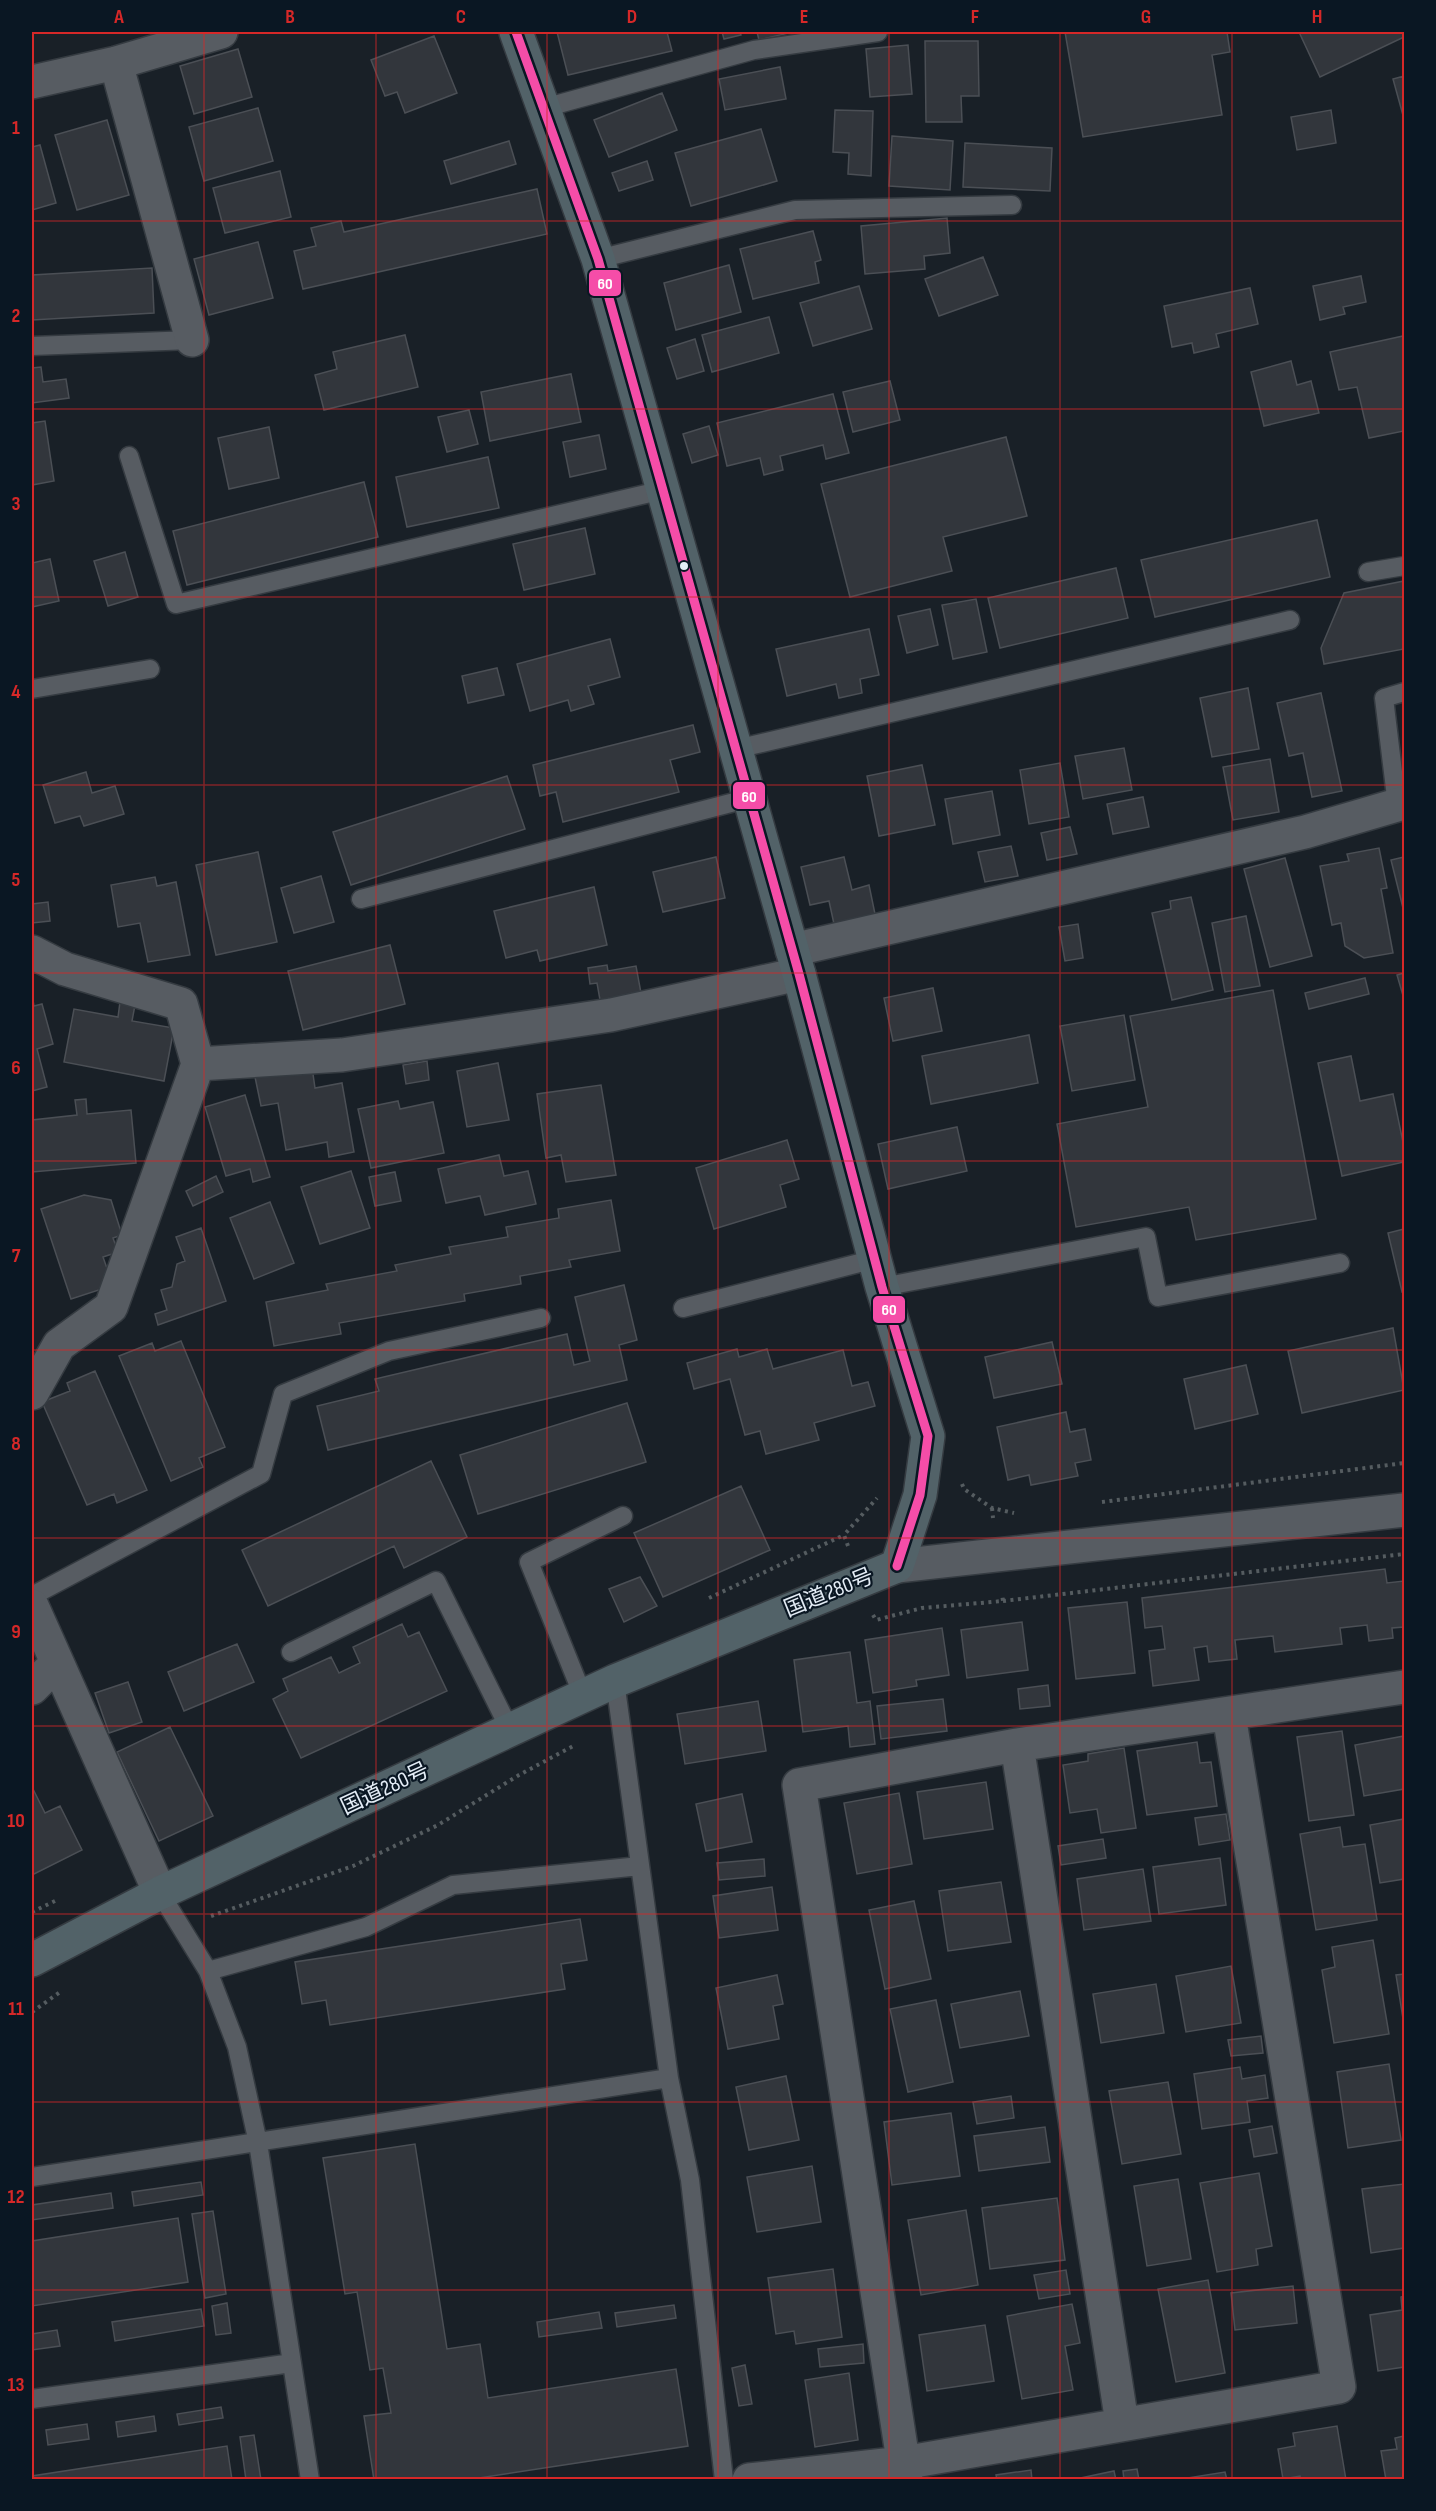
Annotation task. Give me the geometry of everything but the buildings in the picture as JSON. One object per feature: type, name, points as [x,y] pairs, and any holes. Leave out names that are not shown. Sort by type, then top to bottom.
[{"type":"highway","name":"国道280号","points":[[32,1960],[160,1893],[615,1681],[897,1566],[920,1495],[928,1436],[878,1273],[750,798],[598,259],[516,32]]},
{"type":"street","points":[[32,82],[116,63],[221,32]]},
{"type":"street","points":[[116,63],[192,340]]},
{"type":"street","points":[[198,1064],[342,1056],[611,1015],[795,962],[1305,832],[1401,804]]},
{"type":"street","points":[[32,952],[65,969],[181,1004],[198,1064],[111,1307],[59,1345],[32,1393]]},
{"type":"street","points":[[897,1566],[1404,1510]]},
{"type":"street","points":[[32,1606],[160,1893]]},
{"type":"street","points":[[32,1688],[56,1664]]},
{"type":"street","points":[[904,2471],[799,1785],[1017,1745],[1404,1687]]},
{"type":"street","points":[[749,2480],[904,2471],[1122,2423],[1339,2387],[1229,1715]]},
{"type":"street","points":[[1017,1745],[1122,2423]]},
{"type":"lane","points":[[544,108],[754,50],[878,32]]},
{"type":"lane","points":[[598,259],[795,210],[1012,205]]},
{"type":"lane","points":[[32,346],[192,340]]},
{"type":"lane","points":[[129,456],[176,604],[663,490]]},
{"type":"lane","points":[[1368,572],[1404,566]]},
{"type":"lane","points":[[736,749],[1290,620]]},
{"type":"lane","points":[[32,689],[150,669]]},
{"type":"lane","points":[[1401,804],[1384,698],[1404,692]]},
{"type":"lane","points":[[361,899],[750,798]]},
{"type":"lane","points":[[683,1308],[878,1273],[1146,1237],[1158,1297],[1340,1263]]},
{"type":"lane","points":[[32,1596],[261,1474],[283,1395],[389,1351],[541,1318]]},
{"type":"lane","points":[[583,1696],[529,1562],[623,1516]]},
{"type":"lane","points":[[291,1652],[436,1581],[510,1730]]},
{"type":"lane","points":[[615,1681],[669,2078],[690,2180],[724,2480]]},
{"type":"lane","points":[[208,1971],[366,1927],[453,1885],[640,1866]]},
{"type":"lane","points":[[160,1893],[208,1971],[237,2048],[258,2143],[310,2480]]},
{"type":"lane","points":[[32,2177],[669,2078]]},
{"type":"lane","points":[[32,2399],[292,2363]]},
{"type":"path","points":[[1098,1502],[1404,1463]]},
{"type":"path","points":[[992,1508],[1015,1513]]},
{"type":"path","points":[[1003,1601],[1404,1554]]},
{"type":"path","points":[[865,1623],[876,1620]]},
{"type":"path","points":[[180,1927],[353,1866],[438,1825],[519,1775],[620,1721]]},
{"type":"path","points":[[32,2012],[67,1987]]},
{"type":"transit line","name":"60","points":[[516,32],[598,259],[799,974],[882,1287],[928,1436],[920,1495],[897,1566]]}]
